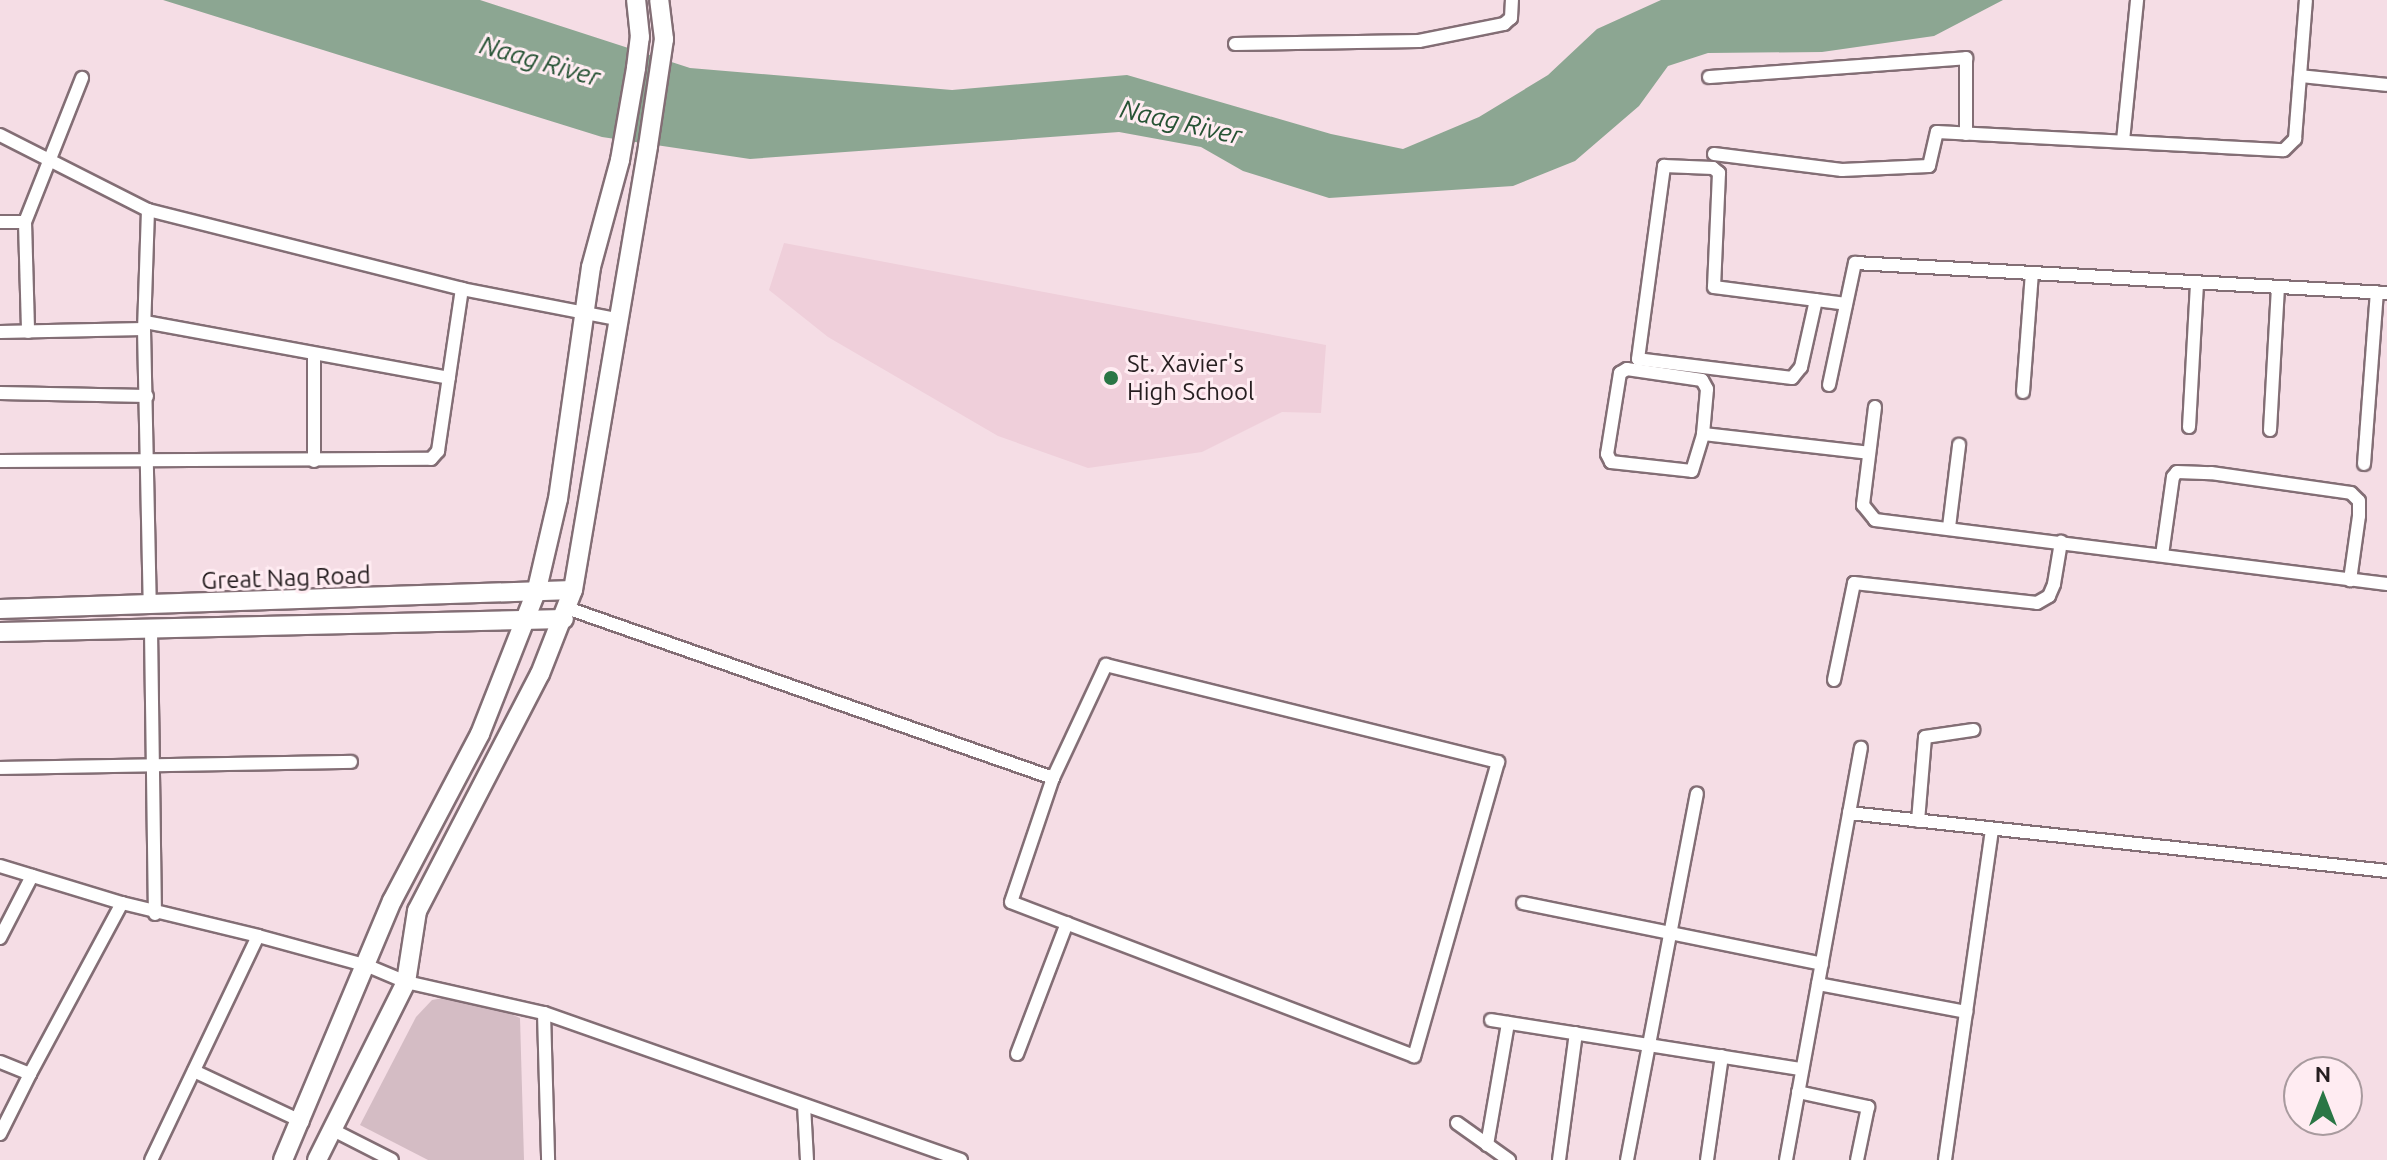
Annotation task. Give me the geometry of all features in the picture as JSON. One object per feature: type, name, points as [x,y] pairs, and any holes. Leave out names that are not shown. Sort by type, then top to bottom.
[{"type":"main road","points":[[283,1160],[303,1122],[392,901],[480,734],[537,589],[558,499],[583,313],[620,160],[640,37],[636,0]]},
{"type":"main road","points":[[317,1160],[406,982],[417,911],[568,606],[645,167],[664,39],[659,0]]},
{"type":"main road","name":"Great Nag Road","points":[[0,609],[470,596],[537,589],[568,606]]},
{"type":"main road","points":[[150,606],[151,630]]},
{"type":"main road","name":"Great Nag Road","points":[[0,632],[528,617],[568,606]]},
{"type":"street","points":[[1235,44],[1419,41],[1504,24],[1511,18],[1512,0]]},
{"type":"street","points":[[2123,141],[2137,0]]},
{"type":"street","points":[[1714,154],[1842,170],[1929,166],[1937,132],[2284,150],[2295,139],[2306,0]]},
{"type":"street","points":[[1709,77],[1966,58],[1966,134]]},
{"type":"street","points":[[2300,76],[2387,85]]},
{"type":"street","points":[[28,332],[25,222],[82,78]]},
{"type":"street","points":[[0,135],[148,210],[462,289],[616,319]]},
{"type":"street","points":[[1816,300],[1801,367],[1792,378],[1638,359],[1664,166],[1713,168],[1719,173],[1714,287],[1816,300],[1846,304]]},
{"type":"street","points":[[148,210],[145,326],[150,606]]},
{"type":"street","points":[[0,222],[25,222]]},
{"type":"street","points":[[1829,385],[1855,263],[2382,292],[2364,464]]},
{"type":"street","points":[[2023,392],[2032,273]]},
{"type":"street","points":[[2189,427],[2197,282]]},
{"type":"street","points":[[2270,430],[2278,287]]},
{"type":"street","points":[[0,461],[431,459],[438,451],[462,289]]},
{"type":"street","points":[[0,332],[145,326],[449,378]]},
{"type":"street","points":[[314,354],[314,461]]},
{"type":"street","points":[[1627,369],[1702,380],[1707,389],[1703,434],[1692,471],[1611,462],[1607,454],[1620,373],[1627,369]]},
{"type":"street","points":[[0,393],[147,396]]},
{"type":"street","points":[[1875,407],[1863,505],[1869,516],[2387,584]]},
{"type":"street","points":[[1703,434],[1869,453]]},
{"type":"street","points":[[1949,527],[1959,445]]},
{"type":"street","points":[[2162,555],[2173,477],[2177,472],[2211,473],[2351,493],[2359,501],[2359,516],[2350,580]]},
{"type":"street","points":[[1834,680],[1854,583],[2037,603],[2049,596],[2054,584],[2061,542]]},
{"type":"street","points":[[568,606],[1053,778]]},
{"type":"street","points":[[151,630],[150,766],[155,914]]},
{"type":"street","points":[[1106,665],[1498,762],[1414,1056],[1011,902],[1053,778],[1106,665]]},
{"type":"street","points":[[1918,821],[1925,737],[1973,730]]},
{"type":"street","points":[[1786,1160],[1861,748]]},
{"type":"street","points":[[0,768],[351,762]]},
{"type":"street","points":[[1627,1160],[1697,794]]},
{"type":"street","points":[[1849,813],[2387,871]]},
{"type":"street","points":[[1945,1160],[1992,829]]},
{"type":"street","points":[[0,866],[155,914],[258,936],[368,966],[406,982],[544,1013],[961,1160]]},
{"type":"street","points":[[0,938],[32,876]]},
{"type":"street","points":[[0,1134],[122,903]]},
{"type":"street","points":[[1523,903],[1822,964]]},
{"type":"street","points":[[1017,1054],[1067,923]]},
{"type":"street","points":[[151,1160],[258,936]]},
{"type":"street","points":[[1818,984],[1966,1012]]},
{"type":"street","points":[[544,1013],[548,1160]]},
{"type":"street","points":[[1491,1020],[1802,1069]]},
{"type":"street","points":[[1487,1145],[1508,1023]]},
{"type":"street","points":[[1559,1160],[1576,1033]]},
{"type":"street","points":[[1707,1160],[1722,1056]]},
{"type":"street","points":[[0,1062],[30,1074]]},
{"type":"street","points":[[194,1071],[303,1122]]},
{"type":"street","points":[[1798,1092],[1868,1107],[1857,1160]]},
{"type":"street","points":[[804,1105],[807,1160]]},
{"type":"street","points":[[1457,1123],[1502,1158]]},
{"type":"street","points":[[333,1130],[392,1160]]},
{"type":"street","points":[[916,1160],[917,1145]]},
{"type":"shaded area","name":"St. Xavier's High School","points":[[784,243],[1326,345],[1321,413],[1282,412],[1202,452],[1088,468],[998,436],[828,337],[769,290]]},
{"type":"shaded area","points":[[465,994],[520,1018],[524,1160],[428,1160],[360,1125],[416,1017],[432,1000]]},
{"type":"water","name":"Naag River","points":[[163,0],[480,0],[690,68],[952,90],[1127,75],[1331,134],[1403,149],[1479,117],[1548,75],[1597,29],[1661,0],[2003,0],[1934,36],[1822,52],[1708,53],[1668,66],[1639,106],[1575,161],[1513,186],[1329,198],[1243,171],[1201,147],[1119,132],[750,159],[602,137]]},
{"type":"place","name":"St. Xavier's High School","points":[[1111,378]]}]
